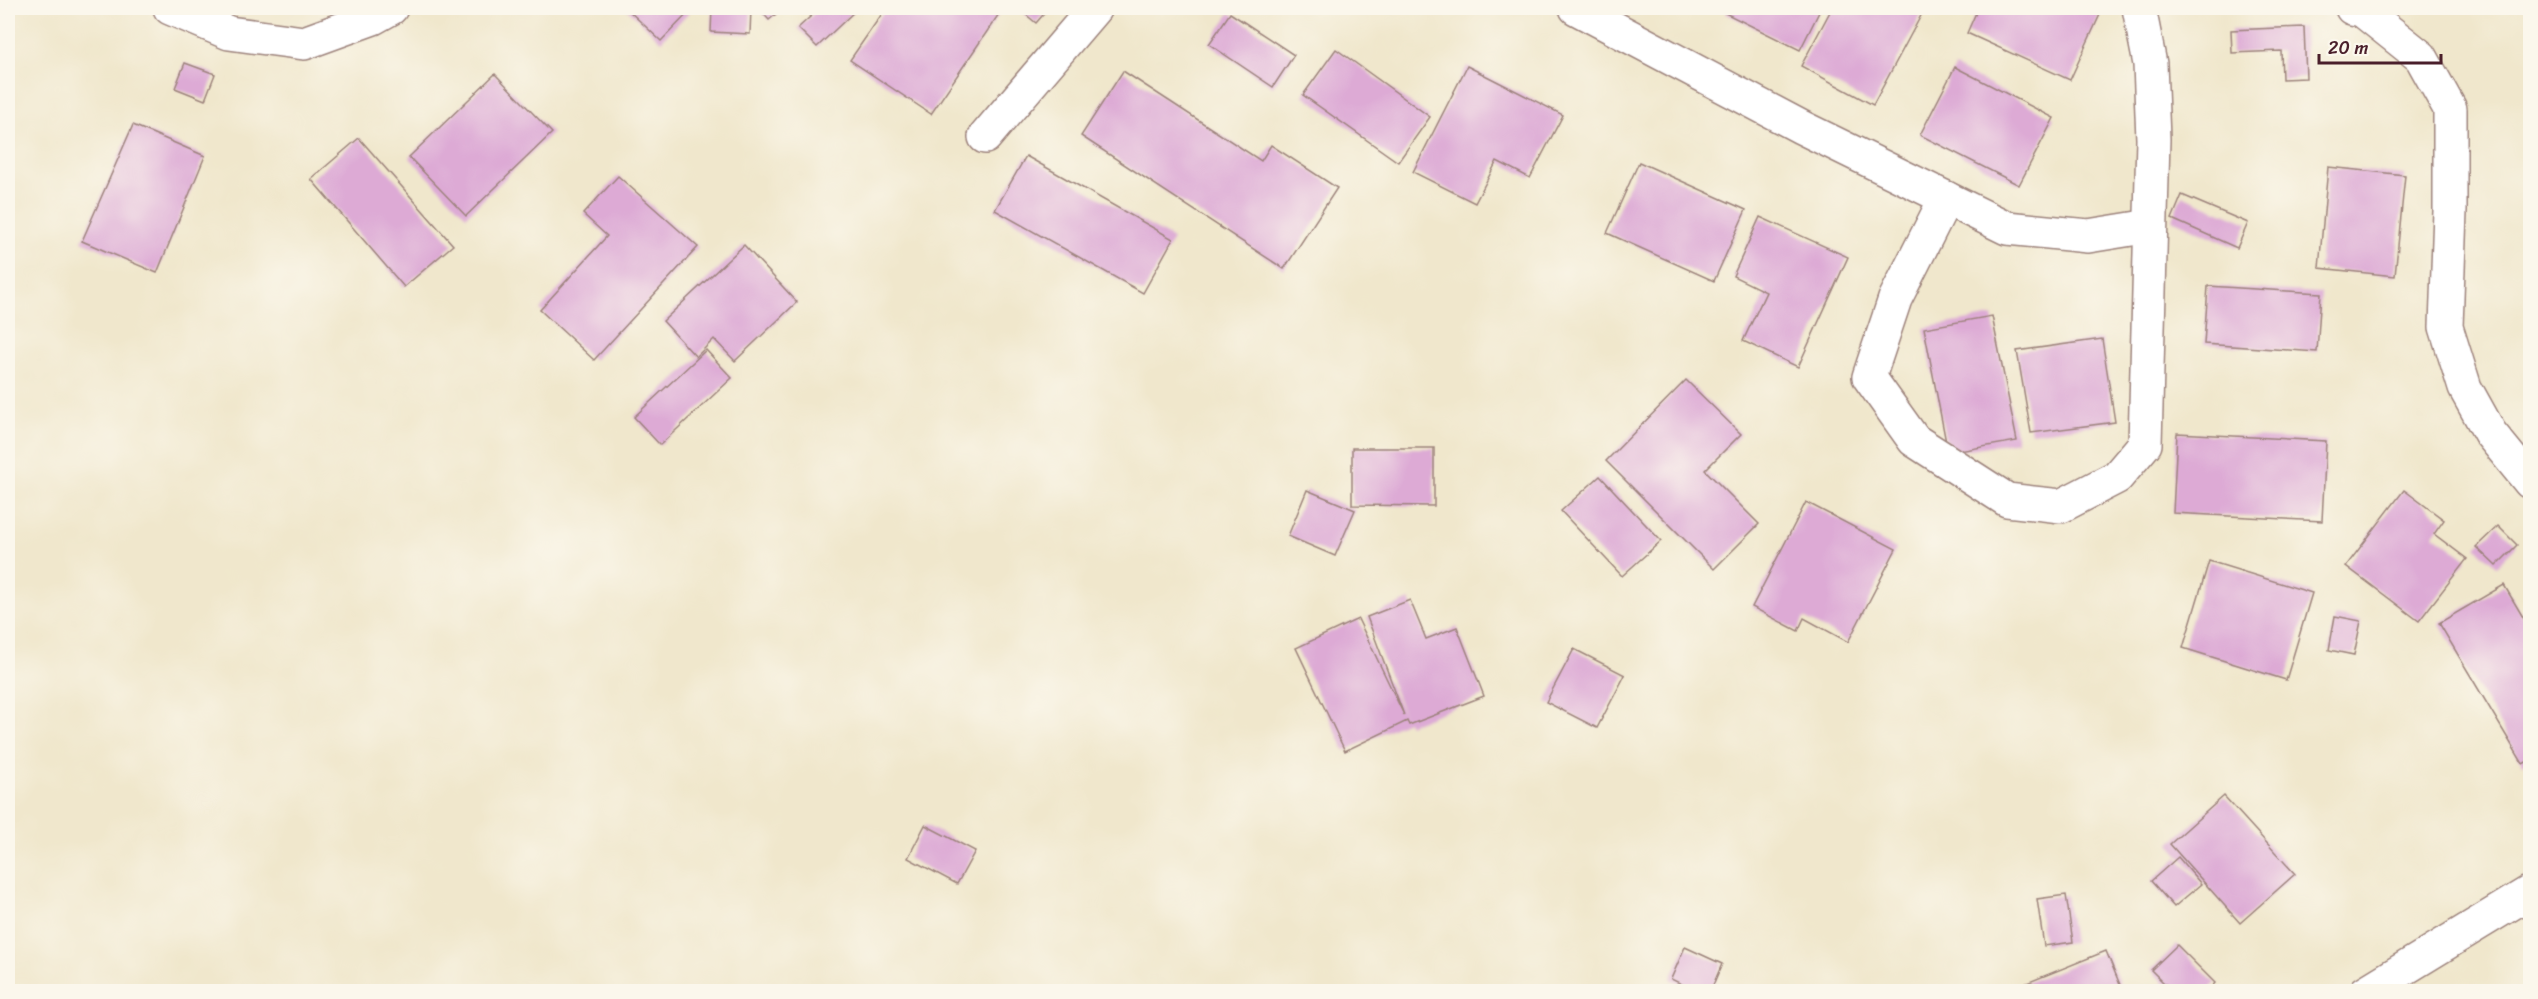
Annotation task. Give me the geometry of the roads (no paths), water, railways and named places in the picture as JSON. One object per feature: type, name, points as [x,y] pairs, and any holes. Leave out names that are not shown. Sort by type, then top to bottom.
[{"type":"street","points":[[170,8],[229,33],[304,43],[373,18],[391,8]]},
{"type":"street","points":[[985,137],[1095,8]]},
{"type":"street","points":[[1575,8],[1801,127],[2007,228],[2088,236],[2150,226]]},
{"type":"street","points":[[1946,198],[1895,299],[1869,377],[1914,440],[2007,500],[2061,506],[2117,477],[2145,444],[2153,138],[2150,63],[2139,8]]},
{"type":"street","points":[[2352,8],[2362,10],[2421,57],[2450,109],[2450,211],[2446,327],[2465,388],[2490,433],[2530,482]]},
{"type":"street","points":[[2366,992],[2530,892]]}]
